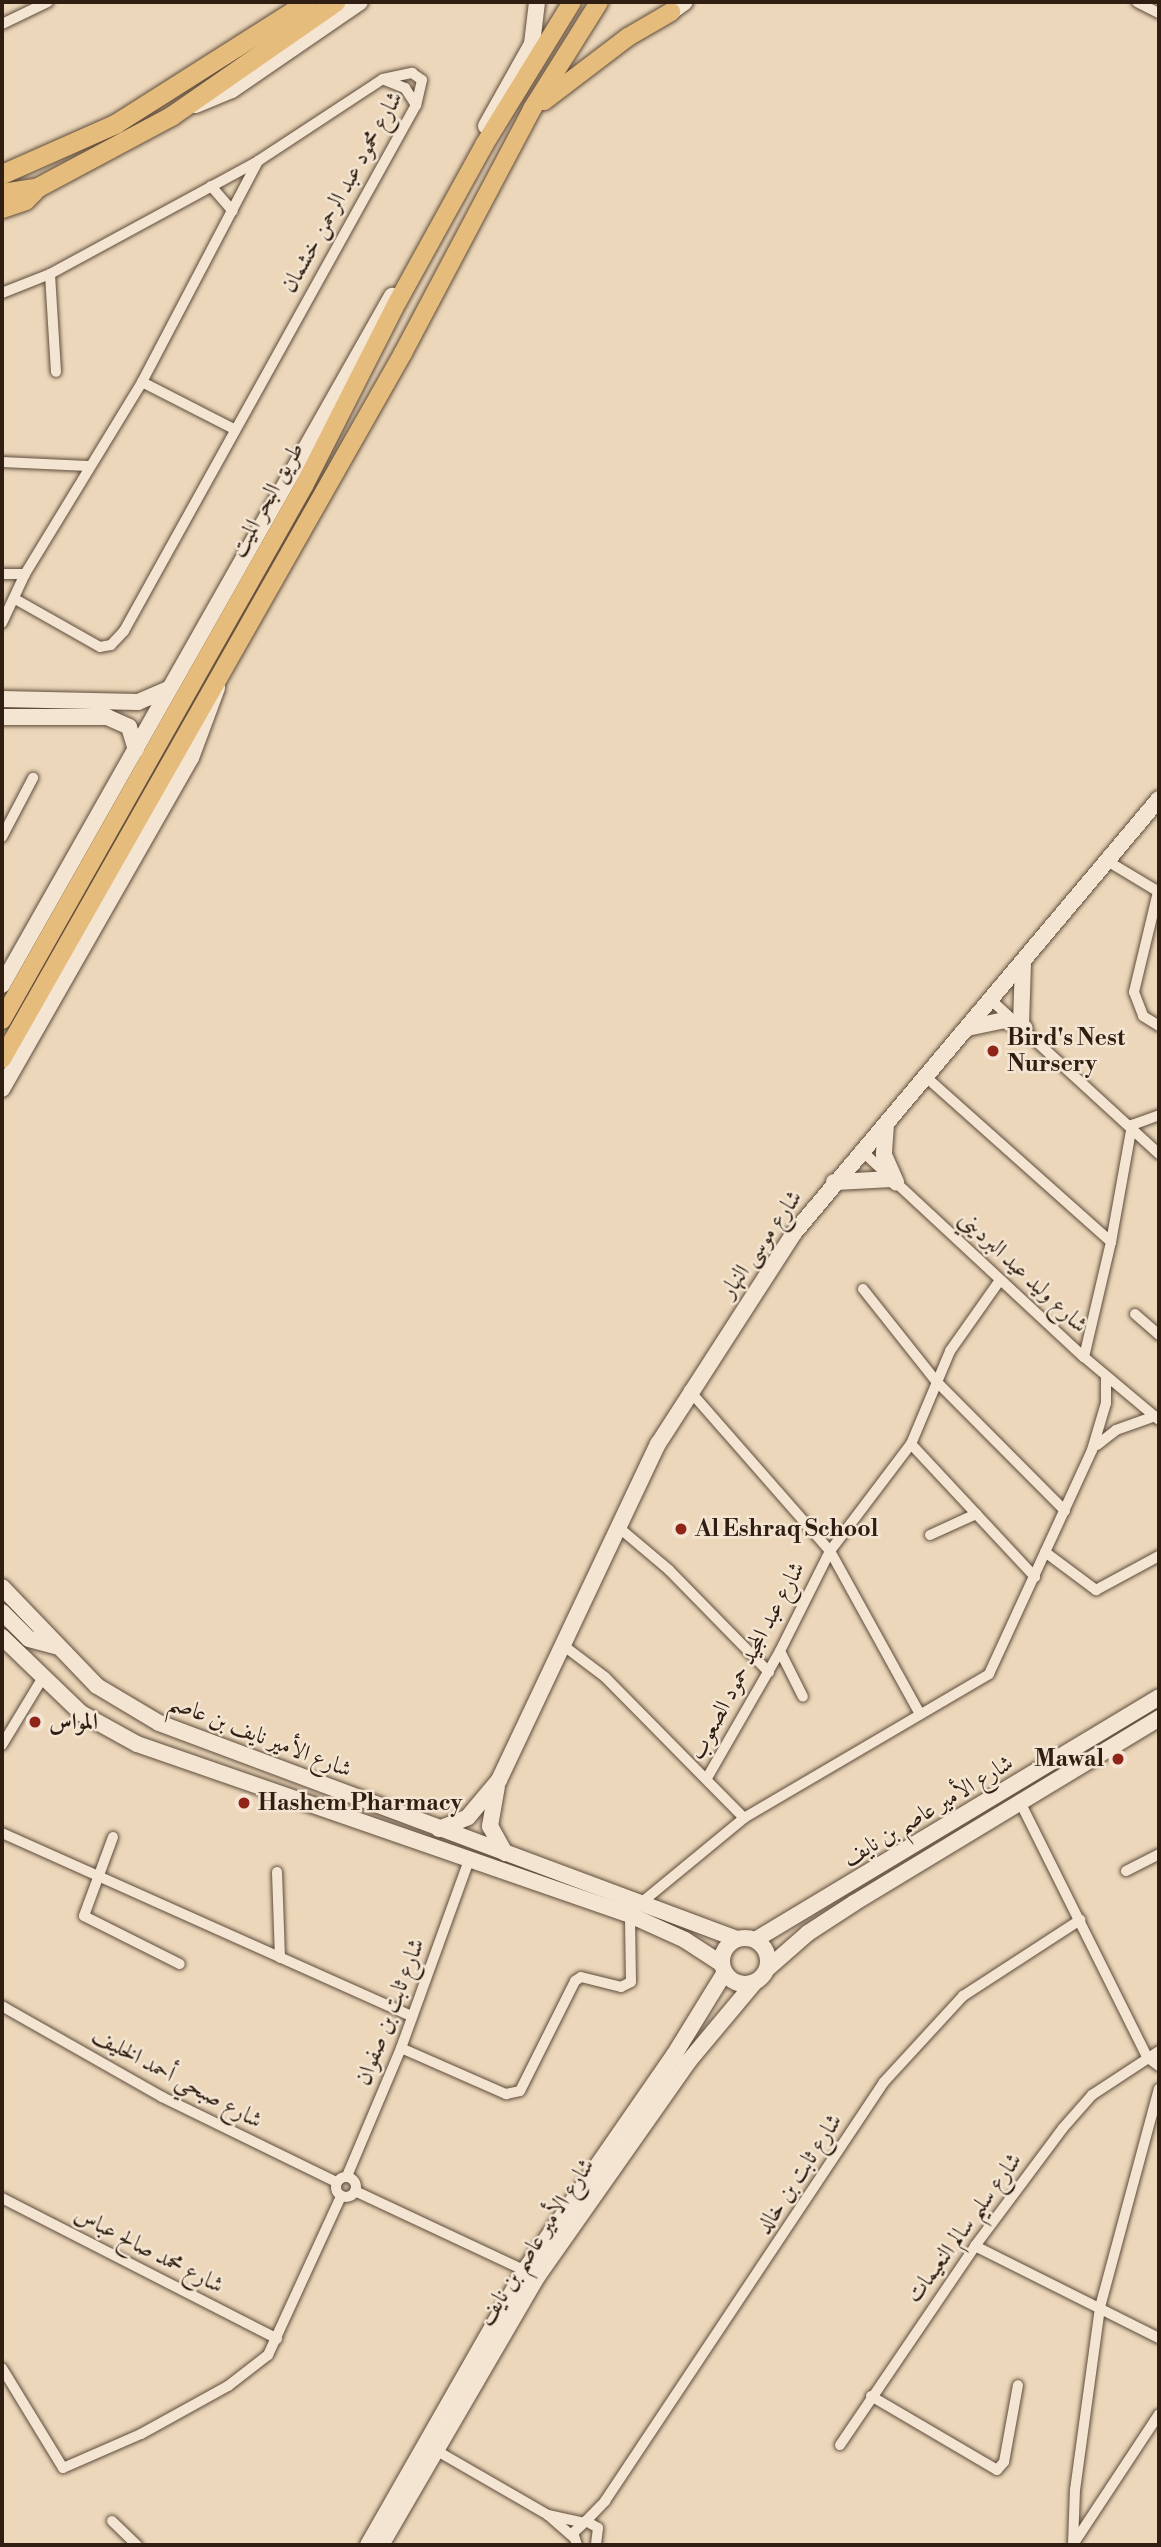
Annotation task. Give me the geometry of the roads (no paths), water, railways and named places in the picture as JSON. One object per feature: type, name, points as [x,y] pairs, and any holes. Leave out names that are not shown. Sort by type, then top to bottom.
[{"type":"highway","points":[[2,174],[115,124],[307,2]]},
{"type":"highway","points":[[2,208],[25,200],[38,187],[171,116],[335,2]]},
{"type":"highway","points":[[2,193],[38,187]]},
{"type":"main road","points":[[171,116],[232,90],[360,2]]},
{"type":"main road","points":[[2,985],[532,44],[537,2]]},
{"type":"main road","name":"طريق البحر الميت","points":[[2,1020],[304,486],[484,145],[572,2]]},
{"type":"main road","points":[[2,1059],[403,353],[533,109],[599,2]]},
{"type":"main road","points":[[533,109],[628,37],[678,7]]},
{"type":"main road","points":[[2,1089],[191,758],[212,706],[221,671]]},
{"type":"main road","points":[[2,699],[138,702],[171,687]]},
{"type":"main road","points":[[2,717],[107,717],[129,727],[136,750]]},
{"type":"main road","name":"شارع موسى النهار","points":[[439,1829],[468,1817],[499,1780],[564,1646],[617,1527],[689,1390],[794,1233],[834,1182],[1109,862],[1159,799]]},
{"type":"main road","points":[[967,1028],[1004,1020],[1023,1026],[1024,962]]},
{"type":"main road","points":[[834,1182],[894,1180],[884,1155],[886,1122]]},
{"type":"main road","name":"شارع الأمير نايف بن عاصم","points":[[2,1587],[97,1686],[159,1723],[505,1853],[635,1909],[723,1968]]},
{"type":"main road","points":[[2,1612],[29,1639],[56,1646]]},
{"type":"main road","name":"شارع الأمير نايف بن عاصم","points":[[2,1637],[42,1679],[81,1713],[138,1744],[470,1860],[737,1939]]},
{"type":"main road","name":"شارع الأمير عاصم بن نايف","points":[[755,1940],[1159,1697]]},
{"type":"main road","name":"شارع الأمير عاصم بن نايف","points":[[768,1965],[808,1933],[1019,1800],[1159,1717]]},
{"type":"main road","name":"شارع موسى النهار","points":[[499,1780],[490,1826],[505,1853]]},
{"type":"main road","points":[[737,1939],[755,1940],[768,1965],[755,1982],[736,1982],[723,1968],[725,1949],[737,1939]]},
{"type":"main road","name":"شارع الأمير عاصم بن نايف","points":[[381,2545],[432,2448],[531,2274],[674,2055],[723,1968]]},
{"type":"main road","name":"شارع الأمير عاصم بن نايف","points":[[531,2274],[701,2045],[755,1982]]},
{"type":"main road","name":"شارع الأمير عاصم بن نايف","points":[[368,2545],[432,2448]]},
{"type":"street","points":[[2,24],[48,2]]},
{"type":"street","points":[[1137,2],[1159,13]]},
{"type":"street","name":"شارع محمود عبد الرحمن خشمان","points":[[2,293],[50,274],[258,161],[383,79],[412,74],[419,77],[421,90],[416,105],[124,631],[111,645],[100,647],[76,636],[15,599]]},
{"type":"street","points":[[383,79],[405,88],[416,105]]},
{"type":"street","points":[[2,623],[26,574],[88,466],[142,382],[258,161]]},
{"type":"street","points":[[211,186],[233,211]]},
{"type":"street","points":[[50,274],[56,372]]},
{"type":"street","points":[[142,382],[234,429]]},
{"type":"street","points":[[2,463],[88,466]]},
{"type":"street","points":[[2,574],[26,574]]},
{"type":"street","points":[[2,837],[33,778]]},
{"type":"street","points":[[1109,862],[1159,892],[1134,992],[1143,1016],[1159,1026]]},
{"type":"street","points":[[991,1000],[1132,1125],[1159,1154]]},
{"type":"street","points":[[926,1077],[1111,1242]]},
{"type":"street","points":[[1132,1125],[1159,1115]]},
{"type":"street","points":[[1084,1357],[1111,1242],[1132,1125]]},
{"type":"street","name":"شارع وليد عيد البرديني","points":[[862,1151],[1084,1357],[1157,1418]]},
{"type":"street","name":"شارع عبد المجيد حمود الصعوب","points":[[707,1778],[780,1651],[830,1551],[911,1444],[936,1381],[967,1322],[1000,1280]]},
{"type":"street","points":[[863,1289],[936,1381],[1065,1511]]},
{"type":"street","points":[[1135,1314],[1159,1335]]},
{"type":"street","points":[[401,2048],[506,2094],[520,2091],[575,1981],[581,1977],[621,1987],[631,1982],[635,1909],[744,1818],[989,1674],[1092,1450],[1106,1403],[1106,1376]]},
{"type":"street","points":[[689,1390],[830,1551],[920,1714]]},
{"type":"street","points":[[1092,1450],[1116,1430],[1157,1418]]},
{"type":"street","points":[[911,1444],[1035,1577]]},
{"type":"street","points":[[930,1535],[976,1514]]},
{"type":"street","points":[[617,1527],[669,1570],[768,1672]]},
{"type":"street","points":[[1045,1552],[1096,1590],[1159,1556]]},
{"type":"street","points":[[564,1646],[605,1677],[744,1818]]},
{"type":"street","points":[[780,1651],[803,1697]]},
{"type":"street","points":[[2,1745],[42,1679]]},
{"type":"street","points":[[1019,1800],[1147,2057],[1159,2066]]},
{"type":"street","points":[[2,1833],[411,2016]]},
{"type":"street","points":[[113,1837],[84,1916],[180,1964]]},
{"type":"street","points":[[1126,1871],[1159,1854]]},
{"type":"street","name":"شارع ثابت بن صفوان","points":[[341,2179],[401,2048],[470,1860]]},
{"type":"street","points":[[277,1872],[281,1958]]},
{"type":"street","name":"شارع ثابت بن خالد","points":[[574,2542],[584,2522],[605,2501],[884,2082],[963,1996],[1080,1920]]},
{"type":"street","name":"شارع صبحي أحمد الخليف","points":[[2,2006],[162,2096],[341,2179]]},
{"type":"street","name":"شارع سليم سالم النعيمات","points":[[840,2445],[975,2246],[1092,2095],[1147,2057],[1159,2052]]},
{"type":"street","points":[[1073,2545],[1074,2490],[1100,2307],[1159,2089]]},
{"type":"street","points":[[4,2375],[60,2467],[65,2468],[228,2386],[261,2362],[276,2339],[341,2196],[341,2179],[354,2180],[355,2191]]},
{"type":"street","points":[[341,2196],[355,2191],[531,2274]]},
{"type":"street","name":"شارع محمد صالح عباس","points":[[2,2198],[276,2339]]},
{"type":"street","points":[[975,2246],[1159,2338]]},
{"type":"street","points":[[871,2396],[997,2470],[1004,2462],[1018,2385]]},
{"type":"street","points":[[1073,2545],[1159,2414]]},
{"type":"street","points":[[432,2448],[548,2515],[574,2542]]},
{"type":"street","name":"شارع ثابت بن خالد","points":[[598,2537],[605,2501]]},
{"type":"street","points":[[548,2515],[584,2522],[610,2545]]},
{"type":"street","points":[[112,2521],[137,2545]]},
{"type":"place","name":"Bird's Nest Nursery","points":[[993,1051]]},
{"type":"place","name":"Al Eshraq School","points":[[681,1529]]},
{"type":"place","name":"المواس","points":[[35,1722]]},
{"type":"place","name":"Mawal","points":[[1118,1759]]},
{"type":"place","name":"Hashem Pharmacy","points":[[244,1803]]}]
